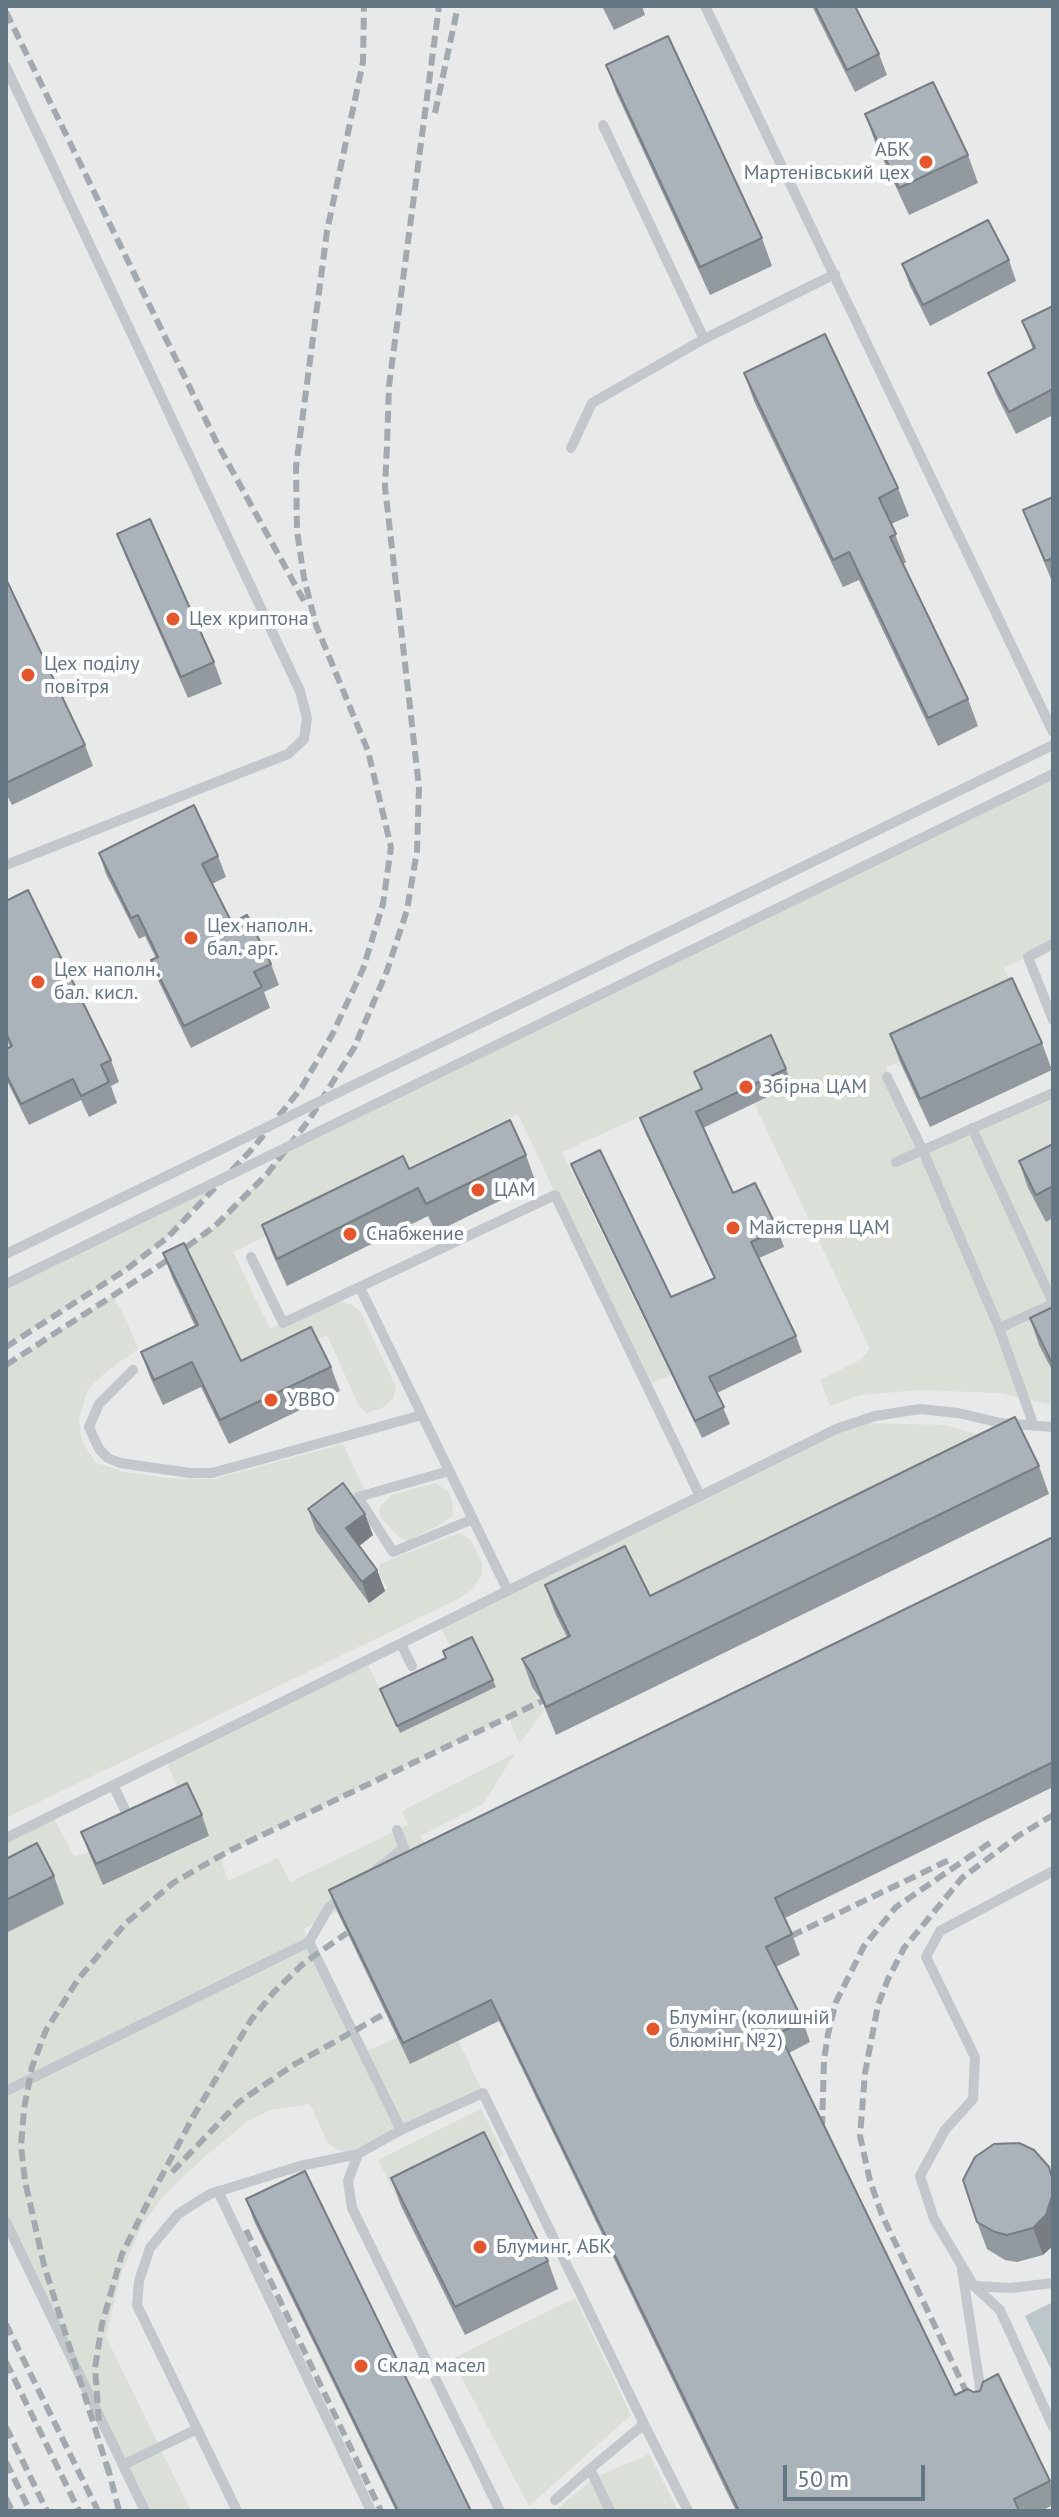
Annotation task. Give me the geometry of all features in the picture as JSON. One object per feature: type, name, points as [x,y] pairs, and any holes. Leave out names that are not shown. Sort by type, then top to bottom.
[{"type":"lane","points":[[705,6],[1053,732]]},
{"type":"lane","points":[[6,67],[300,691],[307,718],[304,739],[288,754],[6,865]]},
{"type":"lane","points":[[603,125],[704,339]]},
{"type":"lane","points":[[571,448],[592,403],[704,339],[835,274]]},
{"type":"lane","points":[[6,1254],[1053,745]]},
{"type":"lane","points":[[6,1284],[1053,774]]},
{"type":"lane","points":[[1053,944],[1028,957],[1053,1020]]},
{"type":"lane","points":[[887,1077],[923,1151],[999,1328],[1034,1426]]},
{"type":"lane","points":[[896,1162],[1053,1093]]},
{"type":"lane","points":[[972,1128],[1053,1304],[999,1328]]},
{"type":"lane","points":[[251,1257],[283,1323],[555,1195],[700,1496]]},
{"type":"lane","points":[[360,1288],[508,1591]]},
{"type":"lane","points":[[133,1370],[99,1404],[89,1427],[99,1449],[108,1458],[120,1463],[212,1473],[422,1415]]},
{"type":"lane","points":[[6,1838],[836,1429],[875,1416],[920,1409],[1053,1427]]},
{"type":"lane","points":[[449,1471],[358,1497],[393,1552],[473,1519]]},
{"type":"lane","points":[[401,1644],[412,1666]]},
{"type":"lane","points":[[113,1785],[129,1818]]},
{"type":"lane","points":[[366,1877],[404,1848],[397,1830]]},
{"type":"lane","points":[[1053,1871],[940,1931],[926,1957],[975,2057],[973,2099],[945,2130],[920,2176],[934,2219],[974,2286],[1000,2310],[1053,2427]]},
{"type":"lane","points":[[6,2091],[309,1942],[329,1907],[354,1887]]},
{"type":"lane","points":[[309,1942],[401,2130]]},
{"type":"lane","points":[[237,2511],[137,2305],[139,2281],[150,2248],[178,2214],[218,2191],[288,2169],[358,2154],[401,2130],[483,2093],[688,2511]]},
{"type":"lane","points":[[358,2154],[348,2181],[352,2208],[500,2511]]},
{"type":"lane","points":[[218,2191],[371,2511]]},
{"type":"lane","points":[[6,2222],[145,2511]]},
{"type":"lane","points":[[961,2264],[983,2406]]},
{"type":"lane","points":[[974,2286],[1011,2288],[1053,2283]]},
{"type":"lane","points":[[555,2500],[644,2424]]},
{"type":"lane","points":[[123,2465],[197,2429]]},
{"type":"lane","points":[[590,2469],[610,2511]]},
{"type":"shaded area","points":[[6,6],[1053,6],[1053,2511],[6,2511]]},
{"type":"shaded area","points":[[1053,774],[1053,944],[1004,968],[1022,1005],[886,1068],[924,1151],[1053,1093],[1053,1338],[1040,1345],[1053,1372],[1053,1405],[999,1393],[919,1390],[860,1395],[830,1406],[820,1380],[861,1359],[870,1349],[754,1103],[701,1089],[562,1152],[671,1375],[646,1385],[518,1114],[233,1252],[270,1329],[333,1300],[350,1304],[360,1311],[396,1387],[393,1399],[382,1408],[366,1413],[359,1406],[327,1335],[244,1373],[177,1254],[215,1226],[267,1174],[287,1147]]},
{"type":"shaded area","points":[[224,1178],[168,1237],[127,1269],[6,1347],[6,1284]]},
{"type":"shaded area","points":[[112,1296],[125,1317],[138,1349],[88,1389],[79,1418],[82,1442],[96,1463],[125,1472],[165,1478],[214,1479],[343,1444],[367,1495],[351,1505],[369,1602],[388,1588],[379,1575],[379,1566],[384,1562],[459,1533],[471,1540],[482,1564],[482,1574],[472,1590],[458,1599],[6,1818],[6,1365]]},
{"type":"shaded area","points":[[868,1423],[945,1425],[992,1439],[660,1624],[556,1613],[580,1663],[533,1686],[544,1711],[519,1744],[509,1717],[220,1856],[228,1881],[278,1858],[290,1882],[408,1825],[402,1811],[515,1753],[483,1804],[421,1836],[435,1863],[303,1929],[363,2053],[398,2037],[411,2063],[458,2040],[483,2093],[358,2154],[338,2150],[328,2143],[310,2104],[270,2110],[248,2121],[202,2159],[164,2195],[142,2225],[121,2274],[106,2337],[191,2511],[145,2511],[6,2222],[6,1838],[52,1815],[74,1856],[89,1853],[104,1885],[209,1837],[185,1808],[166,1759],[366,1660],[400,1733],[495,1688],[455,1654],[439,1625],[836,1429]]},
{"type":"shaded area","points":[[435,1483],[449,1492],[453,1515],[408,1541],[399,1537],[379,1514],[380,1507],[391,1495]]},
{"type":"shaded area","points":[[481,2109],[504,2155],[401,2206],[378,2160]]},
{"type":"shaded area","points":[[575,2298],[631,2415],[529,2506],[452,2359]]},
{"type":"shaded area","points":[[1053,2302],[1053,2373],[1025,2316]]},
{"type":"shaded area","points":[[649,2454],[678,2511],[555,2511],[594,2478]]},
{"type":"building","points":[[815,6],[855,6],[879,54],[847,70]]},
{"type":"building","points":[[668,36],[762,238],[700,267],[606,65]]},
{"type":"building","name":"АБК Мартенівський цех","points":[[933,82],[968,155],[899,188],[865,114]]},
{"type":"building","points":[[988,220],[1009,260],[923,305],[902,264]]},
{"type":"building","points":[[1053,306],[1053,389],[1009,412],[988,373],[1035,348],[1022,321]]},
{"type":"building","points":[[825,334],[898,488],[879,498],[896,534],[890,537],[968,699],[928,718],[849,552],[833,560],[744,373]]},
{"type":"building","points":[[1053,497],[1053,558],[1045,561],[1023,510]]},
{"type":"building","name":"Цех криптона","points":[[150,519],[214,662],[181,677],[117,534]]},
{"type":"building","name":"Цех поділу повітря","points":[[6,579],[85,745],[6,783]]},
{"type":"building","name":"Цех наполн. бал. арг.","points":[[194,805],[218,856],[202,864],[232,923],[247,915],[271,964],[254,972],[262,987],[184,1026],[151,960],[158,957],[138,915],[131,918],[99,853]]},
{"type":"building","name":"Цех наполн. бал. кисл.","points":[[28,890],[111,1060],[101,1065],[109,1082],[81,1096],[73,1079],[21,1104],[6,1074],[6,1049],[12,1046],[6,1033],[6,901]]},
{"type":"building","points":[[1012,978],[1042,1043],[920,1099],[890,1034]]},
{"type":"building","points":[[771,1035],[786,1069],[696,1112],[733,1193],[755,1183],[778,1230],[751,1242],[796,1336],[709,1377],[724,1407],[695,1421],[571,1164],[600,1150],[671,1297],[715,1278],[640,1118],[702,1089],[694,1072]]},
{"type":"building","points":[[510,1120],[526,1155],[426,1204],[418,1188],[277,1259],[262,1225],[403,1156],[409,1169]]},
{"type":"building","points":[[1053,1144],[1053,1186],[1036,1195],[1019,1161]]},
{"type":"building","points":[[184,1243],[241,1361],[311,1327],[331,1367],[220,1420],[192,1362],[154,1380],[141,1352],[198,1325],[163,1253]]},
{"type":"building","points":[[1053,1307],[1053,1365],[1030,1318]]},
{"type":"building","points":[[1015,1417],[1039,1466],[546,1707],[522,1659],[570,1636],[545,1585],[625,1546],[650,1596]]},
{"type":"building","points":[[343,1483],[365,1514],[346,1528],[377,1570],[362,1582],[308,1509]]},
{"type":"building","name":"Блумінг (колишній блюмінг №2)","points":[[1053,1537],[1053,1762],[775,1898],[792,1934],[766,1947],[803,2021],[779,2033],[955,2395],[968,2389],[980,2391],[983,2382],[998,2374],[1050,2481],[1014,2499],[1019,2511],[739,2511],[491,2000],[403,2043],[329,1890]]},
{"type":"building","points":[[472,1637],[493,1680],[397,1726],[380,1689],[446,1658],[443,1651]]},
{"type":"building","points":[[187,1783],[202,1815],[96,1864],[81,1832]]},
{"type":"building","points":[[37,1843],[54,1876],[6,1900],[6,1859]]},
{"type":"building","name":"Блуминг, АБК","points":[[484,2132],[548,2261],[455,2307],[391,2178]]},
{"type":"building","points":[[1019,2143],[1034,2150],[1049,2167],[1053,2193],[1046,2215],[1033,2228],[1007,2235],[977,2222],[963,2180],[975,2157],[994,2144]]},
{"type":"building","name":"Склад масел","points":[[305,2171],[471,2511],[398,2511],[246,2199]]},
{"type":"railway","points":[[6,1347],[127,1269],[168,1237],[254,1147],[302,1087],[332,1035],[363,969],[383,904],[391,847],[368,751],[316,625],[304,578],[297,531],[296,467],[327,231],[363,62],[364,6]]},
{"type":"railway","points":[[6,1365],[177,1254],[215,1226],[267,1174],[309,1120],[354,1048],[387,971],[407,910],[417,851],[419,787],[385,487],[389,386],[439,6]]},
{"type":"railway","points":[[435,113],[458,6]]},
{"type":"railway","points":[[6,12],[218,445],[304,601]]},
{"type":"railway","points":[[109,2473],[44,2265],[25,2181],[21,2146],[24,2109],[32,2067],[46,2030],[79,1978],[126,1923],[173,1883],[227,1852],[542,1701]]},
{"type":"railway","points":[[975,2410],[882,2215],[870,2181],[860,2136],[865,2073],[878,2005],[904,1948],[962,1878],[1018,1836],[1053,1815]]},
{"type":"railway","points":[[822,2128],[828,2034],[836,2002],[864,1946],[896,1907],[994,1840]]},
{"type":"railway","points":[[791,1936],[949,1860]]},
{"type":"railway","points":[[99,2421],[95,2368],[102,2324],[122,2254],[151,2196],[193,2117],[251,2020],[304,1963],[347,1933]]},
{"type":"railway","points":[[172,2172],[239,2102],[295,2064],[386,2013]]},
{"type":"railway","points":[[246,2230],[381,2511]]},
{"type":"railway","points":[[6,2324],[98,2511]]},
{"type":"railway","points":[[6,2362],[79,2511]]},
{"type":"railway","points":[[6,2427],[47,2511]]},
{"type":"railway","points":[[6,2462],[30,2511]]},
{"type":"railway","points":[[107,2464],[119,2511]]},
{"type":"railway","points":[[6,2498],[12,2511]]},
{"type":"place","name":"АБК Мартенівський цех","points":[[926,162]]},
{"type":"place","name":"Цех криптона","points":[[173,619]]},
{"type":"place","name":"Цех поділу повітря","points":[[28,675]]},
{"type":"place","name":"Цех наполн. бал. арг.","points":[[191,938]]},
{"type":"place","name":"Цех наполн. бал. кисл.","points":[[38,982]]},
{"type":"place","name":"Збірна ЦАМ","points":[[746,1087]]},
{"type":"place","name":"ЦАМ","points":[[478,1190]]},
{"type":"place","name":"Майстерня ЦАМ","points":[[733,1228]]},
{"type":"place","name":"Снабжение","points":[[350,1234]]},
{"type":"place","name":"УВВО","points":[[271,1400]]},
{"type":"place","name":"Блумінг (колишній блюмінг №2)","points":[[653,2029]]},
{"type":"place","name":"Блуминг, АБК","points":[[480,2247]]},
{"type":"place","name":"Склад масел","points":[[361,2366]]}]
